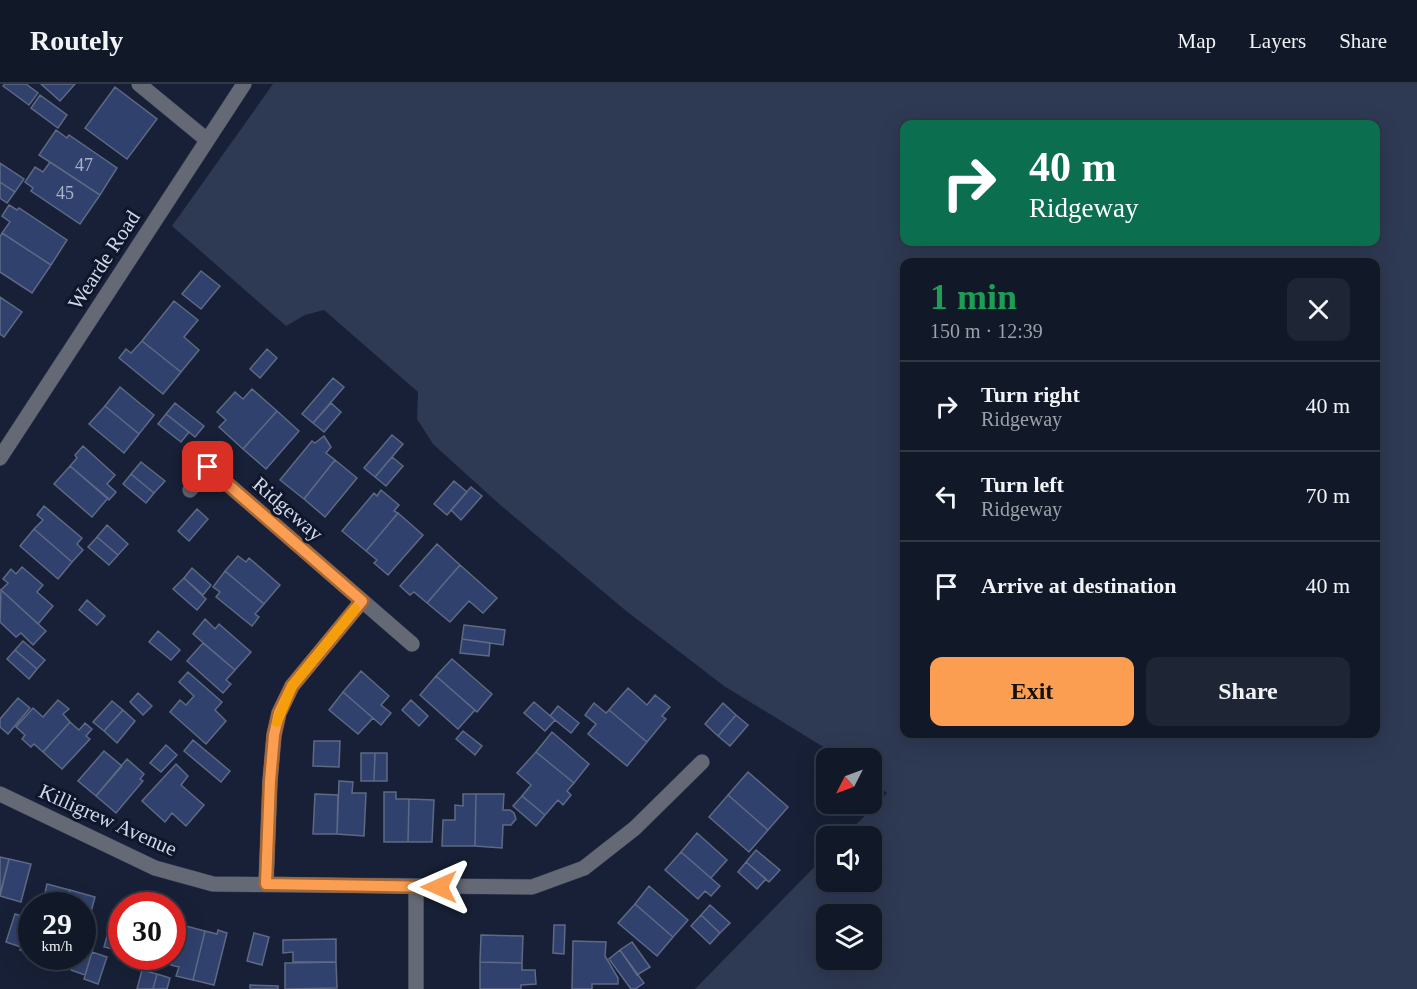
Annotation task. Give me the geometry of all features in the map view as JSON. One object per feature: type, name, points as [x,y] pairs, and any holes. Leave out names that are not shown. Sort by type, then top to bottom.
[{"type":"street","points":[[139,84],[207,140]]},
{"type":"street","name":"Wearde Road","points":[[0,458],[244,84]]},
{"type":"street","name":"Ridgeway","points":[[190,490],[208,467],[412,644]]},
{"type":"street","points":[[266,884],[270,781],[274,735],[279,713],[292,686],[362,601]]},
{"type":"street","name":"Killigrew Avenue","points":[[0,794],[156,868],[213,884],[532,887],[584,868],[635,828],[702,762]]},
{"type":"street","points":[[416,887],[416,989]]},
{"type":"shaded area","points":[[273,84],[1417,84],[1417,989],[695,989],[816,865],[816,892],[882,892],[882,826],[855,826],[866,814],[882,814],[882,798],[887,793],[882,789],[882,748],[825,748],[724,686],[625,610],[498,503],[433,444],[417,419],[418,392],[324,310],[305,315],[286,326],[172,226]]},
{"type":"building","points":[[5,84],[26,84],[38,93],[29,105],[3,86]]},
{"type":"building","points":[[41,84],[75,84],[60,101]]},
{"type":"building","points":[[115,87],[157,119],[127,159],[85,128]]},
{"type":"building","points":[[40,95],[67,115],[58,128],[31,108]]},
{"type":"building","points":[[56,130],[67,138],[69,135],[117,168],[100,195],[39,155]]},
{"type":"building","points":[[50,162],[100,195],[80,224],[31,191],[33,188],[25,182],[35,167],[43,172]]},
{"type":"building","points":[[0,163],[24,179],[15,192],[0,182]]},
{"type":"building","points":[[0,182],[15,192],[7,203],[0,198]]},
{"type":"building","points":[[9,205],[17,210],[19,208],[67,240],[51,265],[2,233],[10,222],[2,216]]},
{"type":"building","points":[[2,233],[51,265],[32,293],[0,272]]},
{"type":"building","points":[[201,271],[220,286],[201,309],[182,294]]},
{"type":"building","points":[[0,297],[22,312],[4,337],[0,334]]},
{"type":"building","points":[[174,301],[198,320],[184,337],[199,350],[181,372],[142,341]]},
{"type":"building","points":[[142,341],[181,372],[163,394],[119,358],[126,349],[131,353]]},
{"type":"building","points":[[267,349],[277,358],[260,378],[250,369]]},
{"type":"building","points":[[333,378],[344,387],[313,423],[302,414]]},
{"type":"building","points":[[120,387],[154,415],[139,434],[105,406]]},
{"type":"building","points":[[252,389],[277,411],[243,449],[219,427],[226,420],[217,412],[235,392],[243,399]]},
{"type":"building","points":[[175,403],[204,426],[195,437],[166,414]]},
{"type":"building","points":[[331,403],[341,412],[324,432],[313,423]]},
{"type":"building","points":[[105,406],[139,434],[124,453],[89,424]]},
{"type":"building","points":[[277,411],[299,431],[266,469],[243,449]]},
{"type":"building","points":[[166,414],[189,432],[181,442],[158,424]]},
{"type":"building","points":[[392,435],[403,444],[375,477],[364,468]]},
{"type":"building","points":[[324,436],[331,447],[326,453],[335,460],[304,499],[280,480],[312,441],[315,443]]},
{"type":"building","points":[[83,446],[115,475],[107,484],[116,492],[109,500],[70,466],[77,458],[75,455]]},
{"type":"building","points":[[392,457],[403,466],[386,486],[375,477]]},
{"type":"building","points":[[335,460],[357,478],[325,517],[304,499]]},
{"type":"building","points":[[141,462],[165,481],[154,493],[131,474]]},
{"type":"building","points":[[70,466],[108,498],[92,517],[54,484]]},
{"type":"building","points":[[131,474],[154,493],[146,503],[123,484]]},
{"type":"building","points":[[454,481],[467,492],[447,515],[434,504]]},
{"type":"building","points":[[471,487],[482,496],[461,520],[451,510]]},
{"type":"building","points":[[381,490],[399,505],[394,511],[398,513],[366,551],[342,531],[374,493],[377,496]]},
{"type":"building","points":[[44,506],[82,538],[77,544],[83,550],[72,562],[34,529],[43,520],[37,515]]},
{"type":"building","points":[[197,509],[208,519],[189,541],[178,531]]},
{"type":"building","points":[[398,513],[423,535],[388,575],[374,563],[377,560],[366,551]]},
{"type":"building","points":[[107,525],[128,544],[118,555],[97,537]]},
{"type":"building","points":[[34,529],[72,562],[58,579],[20,546]]},
{"type":"building","points":[[97,537],[118,555],[109,565],[88,547]]},
{"type":"building","points":[[437,544],[460,565],[427,603],[414,592],[410,595],[400,586]]},
{"type":"building","points":[[238,556],[246,562],[249,558],[280,585],[264,604],[225,571]]},
{"type":"building","points":[[460,565],[497,598],[483,613],[469,601],[450,622],[427,603]]},
{"type":"building","points":[[22,567],[43,585],[37,592],[53,606],[38,624],[1,590],[8,583],[3,579],[11,569],[16,574]]},
{"type":"building","points":[[192,568],[211,585],[203,595],[184,578]]},
{"type":"building","points":[[225,571],[264,604],[255,614],[259,617],[252,626],[216,597],[220,592],[213,587]]},
{"type":"building","points":[[184,578],[206,599],[197,610],[173,589]]},
{"type":"building","points":[[1,590],[46,631],[33,645],[21,633],[16,637],[0,622]]},
{"type":"building","points":[[87,600],[105,616],[97,625],[79,610]]},
{"type":"building","points":[[205,619],[215,629],[219,624],[251,652],[235,670],[193,634]]},
{"type":"building","points":[[464,625],[505,630],[503,645],[462,639]]},
{"type":"building","points":[[158,631],[180,650],[171,660],[149,642]]},
{"type":"building","points":[[462,639],[490,643],[489,656],[460,653]]},
{"type":"building","points":[[23,641],[45,660],[37,669],[15,650]]},
{"type":"building","points":[[203,643],[235,670],[226,680],[231,684],[223,693],[187,661]]},
{"type":"building","points":[[15,650],[37,669],[29,679],[7,659]]},
{"type":"building","points":[[452,659],[492,694],[477,712],[436,676]]},
{"type":"building","points":[[361,671],[389,696],[381,705],[391,713],[381,725],[343,692]]},
{"type":"building","points":[[188,672],[222,702],[215,710],[226,721],[206,744],[170,712],[180,700],[186,705],[194,696],[179,682]]},
{"type":"building","points":[[436,676],[475,710],[458,729],[420,695]]},
{"type":"building","points":[[628,688],[647,705],[655,695],[670,707],[662,716],[666,719],[647,742],[609,710]]},
{"type":"building","points":[[343,692],[373,718],[358,734],[329,710]]},
{"type":"building","points":[[138,693],[152,706],[143,715],[130,702]]},
{"type":"building","points":[[18,698],[30,708],[8,734],[0,727],[0,719]]},
{"type":"building","points":[[58,700],[69,709],[63,714],[70,722],[43,752],[34,744],[31,747],[22,739],[25,735],[16,727],[33,708],[43,717]]},
{"type":"building","points":[[411,700],[428,716],[419,726],[402,710]]},
{"type":"building","points":[[112,701],[123,710],[104,731],[93,722]]},
{"type":"building","points":[[534,702],[555,720],[545,731],[524,713]]},
{"type":"building","points":[[594,703],[606,713],[609,710],[647,742],[627,766],[588,734],[596,724],[585,715]]},
{"type":"building","points":[[723,703],[736,715],[718,736],[705,724]]},
{"type":"building","points":[[558,706],[579,723],[571,733],[550,716]]},
{"type":"building","points":[[123,710],[135,721],[117,743],[104,731]]},
{"type":"building","points":[[736,715],[748,725],[730,746],[718,736]]},
{"type":"building","points":[[70,722],[79,730],[85,723],[92,729],[86,736],[90,739],[62,769],[43,752]]},
{"type":"building","points":[[463,731],[482,746],[475,755],[456,739]]},
{"type":"building","points":[[552,732],[589,764],[574,783],[536,752]]},
{"type":"building","points":[[193,740],[230,771],[221,782],[184,751]]},
{"type":"building","points":[[314,741],[340,741],[339,767],[313,766]]},
{"type":"building","points":[[166,745],[177,755],[161,772],[150,763]]},
{"type":"building","points":[[104,751],[122,766],[96,796],[78,781]]},
{"type":"building","points":[[536,752],[574,783],[567,791],[571,795],[563,805],[558,800],[545,815],[522,796],[531,785],[517,773]]},
{"type":"building","points":[[361,753],[375,753],[374,781],[361,781]]},
{"type":"building","points":[[375,753],[387,753],[387,781],[374,781]]},
{"type":"building","points":[[127,759],[144,774],[140,779],[143,781],[116,813],[96,796]]},
{"type":"building","points":[[176,764],[188,776],[181,785],[204,805],[186,826],[172,813],[165,822],[142,801]]},
{"type":"building","points":[[748,772],[788,807],[768,830],[728,795]]},
{"type":"building","points":[[339,781],[353,782],[352,793],[366,793],[364,836],[337,834]]},
{"type":"building","points":[[384,792],[396,792],[396,799],[409,799],[408,842],[384,842]]},
{"type":"building","points":[[315,794],[338,795],[337,834],[313,834]]},
{"type":"building","points":[[463,794],[476,794],[475,846],[442,846],[443,820],[455,820],[455,805],[463,806]]},
{"type":"building","points":[[476,794],[504,794],[503,810],[510,810],[514,813],[516,819],[511,825],[503,825],[502,848],[475,846]]},
{"type":"building","points":[[728,795],[768,830],[749,852],[709,817]]},
{"type":"building","points":[[522,796],[545,815],[536,826],[513,806]]},
{"type":"building","points":[[409,799],[434,800],[432,842],[408,842]]},
{"type":"building","points":[[697,833],[727,860],[711,878],[681,852]]},
{"type":"building","points":[[756,850],[780,870],[769,882],[746,862]]},
{"type":"building","points":[[681,852],[720,886],[711,896],[705,891],[698,899],[665,870]]},
{"type":"building","points":[[0,857],[9,859],[0,894]]},
{"type":"building","points":[[9,859],[31,864],[24,892],[18,892],[18,901],[0,896]]},
{"type":"building","points":[[746,862],[766,879],[757,889],[738,872]]},
{"type":"building","points":[[47,884],[70,890],[70,892],[45,892]]},
{"type":"building","points":[[649,886],[688,920],[673,937],[635,904]]},
{"type":"building","points":[[635,904],[673,937],[657,956],[618,923]]},
{"type":"building","points":[[710,905],[730,923],[720,933],[701,915]]},
{"type":"building","points":[[15,914],[18,915],[18,946],[6,942]]},
{"type":"building","points":[[701,915],[720,933],[710,944],[691,926]]},
{"type":"building","points":[[554,925],[565,925],[564,954],[553,953]]},
{"type":"building","points":[[186,926],[205,931],[193,980],[176,976],[178,970],[186,970]]},
{"type":"building","points":[[218,930],[227,933],[214,985],[193,980],[205,931],[217,934]]},
{"type":"building","points":[[108,933],[108,948],[104,947]]},
{"type":"building","points":[[254,933],[269,937],[262,965],[247,961]]},
{"type":"building","points":[[481,935],[523,936],[522,963],[480,962]]},
{"type":"building","points":[[336,939],[336,962],[293,962],[293,952],[283,953],[283,940]]},
{"type":"building","points":[[573,941],[606,942],[605,956],[618,978],[618,984],[592,984],[592,989],[572,989]]},
{"type":"building","points":[[632,942],[650,967],[637,975],[620,950]]},
{"type":"building","points":[[620,950],[644,983],[635,989],[631,989],[609,959]]},
{"type":"building","points":[[96,953],[107,957],[98,984],[84,979],[87,970],[96,970]]},
{"type":"building","points":[[336,962],[337,988],[285,989],[285,963]]},
{"type":"building","points":[[480,962],[522,963],[522,970],[535,970],[536,984],[521,985],[521,989],[480,989]]},
{"type":"building","points":[[71,970],[87,970],[85,975]]},
{"type":"building","points":[[142,970],[157,974],[153,989],[137,989]]},
{"type":"building","points":[[157,974],[170,978],[167,989],[153,989]]},
{"type":"building","points":[[250,985],[278,986],[278,989],[250,989]]},
{"type":"slow traffic","points":[[277,722],[292,686],[355,609]]},
{"type":"route","points":[[208,467],[362,601],[292,686],[279,713],[274,735],[270,781],[266,884],[439,887]]}]
